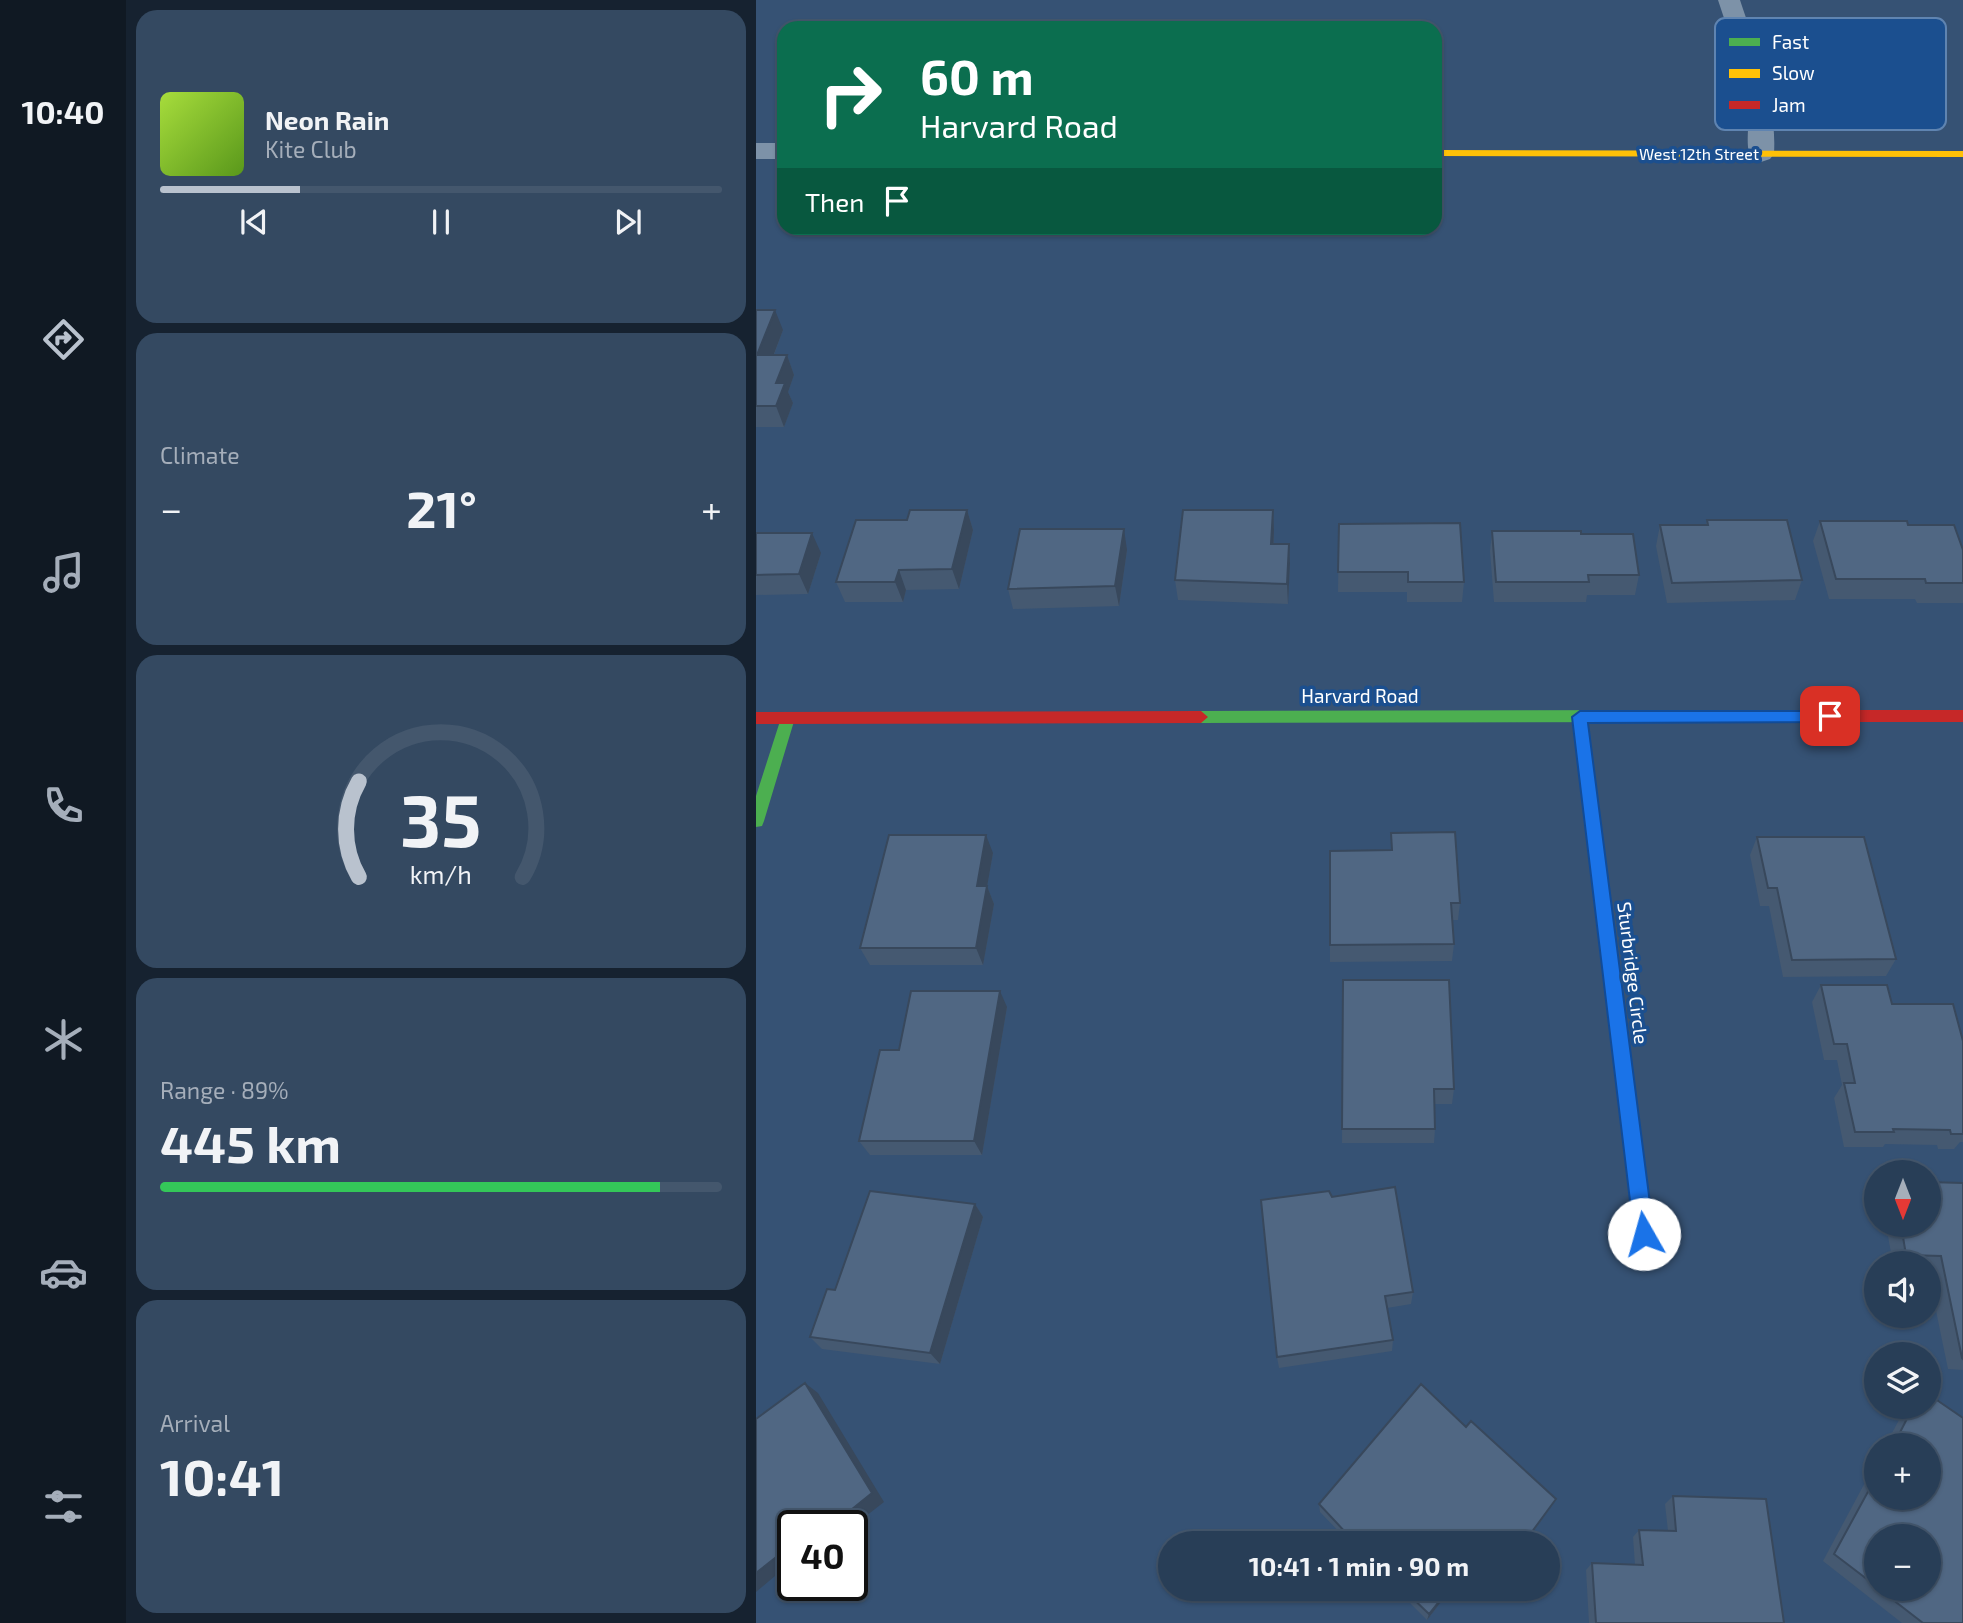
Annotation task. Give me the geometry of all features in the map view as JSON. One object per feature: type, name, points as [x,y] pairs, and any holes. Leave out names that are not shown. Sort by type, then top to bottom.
[{"type":"street","points":[[1729,0],[1735,18]]},
{"type":"street","points":[[1761,154],[1764,130]]},
{"type":"street","points":[[756,151],[777,151]]},
{"type":"street","name":"West 12th Street","points":[[1442,153],[1963,154]]},
{"type":"street","name":"Harvard Road","points":[[756,718],[1963,716]]},
{"type":"street","name":"Sturbridge Circle","points":[[1580,717],[1644,1234]]},
{"type":"street","points":[[756,821],[788,718]]},
{"type":"building","points":[[756,310],[775,310],[757,355],[787,355],[776,383],[785,383],[776,406],[756,406]]},
{"type":"building","points":[[910,510],[967,510],[952,569],[899,570],[895,582],[836,582],[856,520],[907,520]]},
{"type":"building","points":[[1183,510],[1273,510],[1271,544],[1289,544],[1287,584],[1175,580]]},
{"type":"building","points":[[1707,520],[1787,520],[1802,580],[1672,583],[1660,525],[1708,525]]},
{"type":"building","points":[[1820,521],[1907,521],[1908,525],[1954,525],[1963,550],[1963,583],[1926,583],[1925,579],[1836,579]]},
{"type":"building","points":[[1460,523],[1464,582],[1408,582],[1408,572],[1338,572],[1339,524]]},
{"type":"building","points":[[1020,529],[1124,529],[1115,586],[1008,589]]},
{"type":"building","points":[[1492,531],[1633,534],[1639,575],[1588,575],[1589,582],[1496,582]]},
{"type":"building","points":[[756,533],[812,533],[799,574],[756,575]]},
{"type":"building","points":[[1455,832],[1460,903],[1451,903],[1454,944],[1330,945],[1330,851],[1392,850],[1391,833]]},
{"type":"building","points":[[889,835],[986,835],[977,886],[987,886],[976,948],[860,948]]},
{"type":"building","points":[[1757,837],[1864,837],[1896,959],[1792,960],[1777,888],[1768,888]]},
{"type":"building","points":[[1343,980],[1449,980],[1454,1089],[1434,1089],[1435,1129],[1342,1129]]},
{"type":"building","points":[[1821,985],[1887,985],[1892,1004],[1953,1004],[1963,1041],[1963,1134],[1951,1134],[1950,1130],[1893,1129],[1894,1132],[1855,1132],[1844,1083],[1855,1083],[1847,1044],[1834,1044]]},
{"type":"building","points":[[911,991],[1000,991],[974,1141],[859,1141],[880,1050],[899,1050]]},
{"type":"building","points":[[1941,1182],[1963,1183],[1963,1359],[1941,1251],[1905,1251],[1903,1237],[1941,1237]]},
{"type":"building","points":[[1395,1187],[1413,1292],[1385,1296],[1393,1340],[1277,1357],[1261,1200],[1329,1191],[1332,1197]]},
{"type":"building","points":[[870,1191],[975,1204],[930,1353],[810,1337],[827,1289],[835,1290]]},
{"type":"building","points":[[805,1383],[872,1493],[851,1510],[777,1510],[777,1556],[756,1573],[756,1419]]},
{"type":"building","points":[[1421,1384],[1466,1427],[1471,1421],[1556,1499],[1533,1531],[1344,1531],[1319,1504]]},
{"type":"building","points":[[1941,1403],[1963,1418],[1963,1623],[1923,1623],[1895,1601],[1941,1601],[1941,1524],[1864,1524],[1864,1577],[1834,1554],[1864,1499],[1864,1510],[1941,1510],[1941,1433],[1900,1433],[1907,1419],[1941,1419]]},
{"type":"building","points":[[1673,1496],[1766,1499],[1784,1623],[1596,1623],[1592,1563],[1643,1565],[1639,1530],[1676,1531]]},
{"type":"building","points":[[1415,1601],[1439,1601],[1429,1614]]},
{"type":"traffic: fast","points":[[1201,717],[1700,716]]},
{"type":"traffic: fast","points":[[756,821],[788,718]]},
{"type":"traffic: slow","points":[[1442,153],[1963,154]]},
{"type":"traffic: slow","points":[[1580,717],[1644,1235]]},
{"type":"traffic: jam","points":[[1700,716],[1963,716]]},
{"type":"traffic: jam","points":[[756,718],[1201,717]]},
{"type":"route","points":[[1644,1234],[1580,717],[1830,716]]}]
